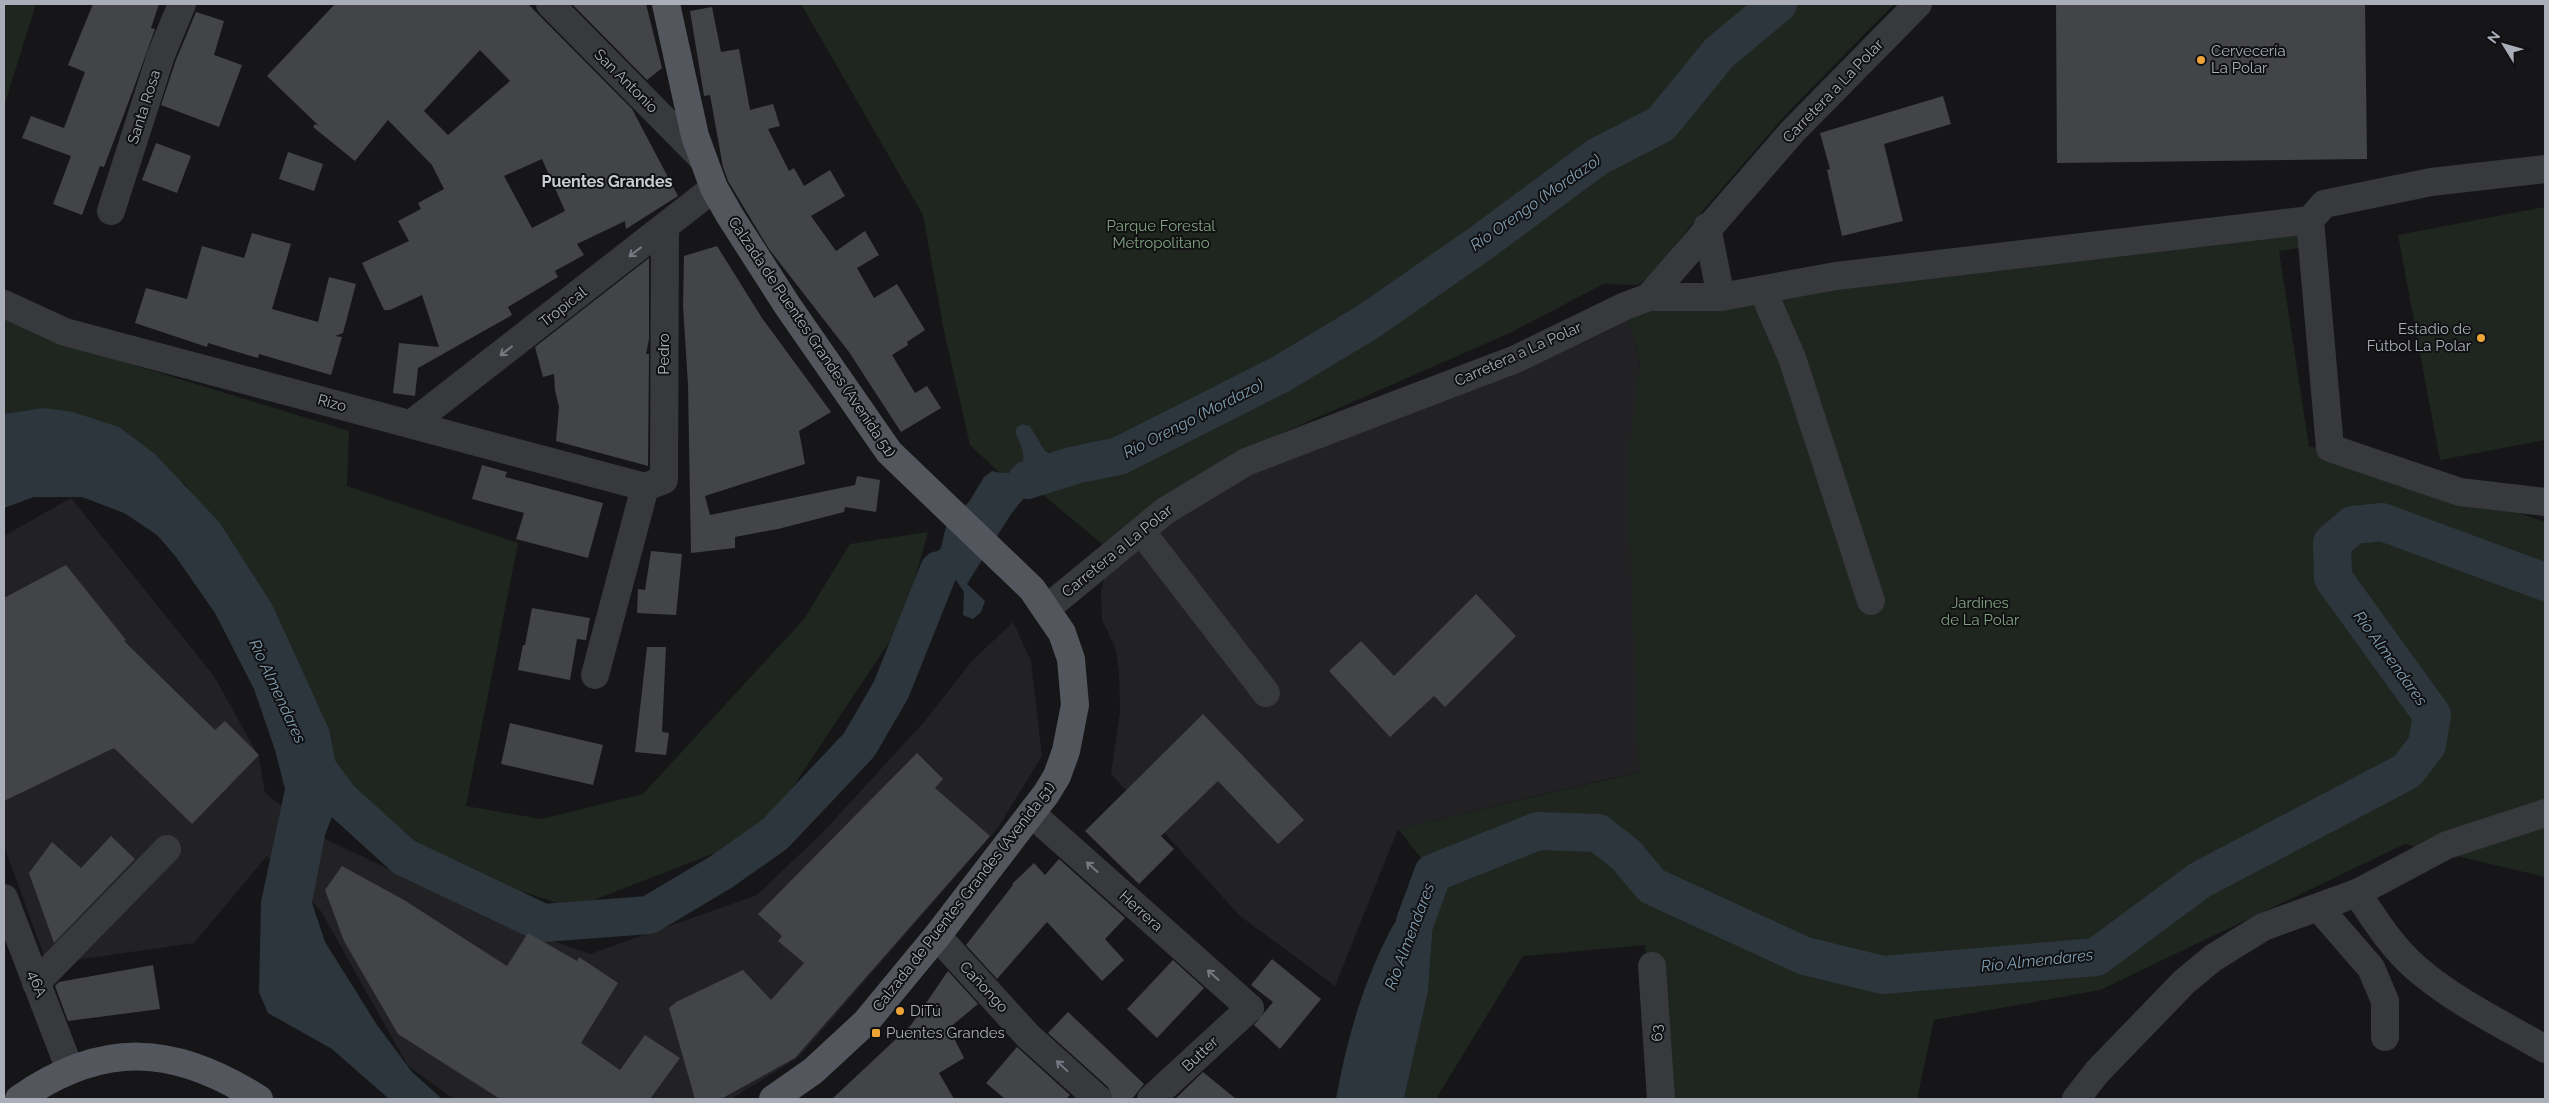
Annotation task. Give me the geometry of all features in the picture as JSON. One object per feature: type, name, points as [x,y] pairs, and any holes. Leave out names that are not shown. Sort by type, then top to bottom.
[{"type":"main road","name":"Calzada de Puentes Grandes (Avenida 51)","points":[[666,4],[685,95],[702,158],[714,188],[787,305],[889,452],[917,482],[1039,599],[1062,633],[1071,659],[1075,705],[1066,751],[1057,776],[1032,814],[866,1022],[843,1046],[813,1071],[773,1099]]},
{"type":"main road","points":[[19,1099],[34,1088],[87,1063],[117,1057],[152,1056],[174,1060],[206,1070],[259,1099]]},
{"type":"street","name":"Santa Rosa","points":[[111,211],[161,55],[182,4]]},
{"type":"street","name":"San Antonio","points":[[550,4],[702,158]]},
{"type":"street","name":"Carretera a La Polar","points":[[1039,599],[1141,531],[1165,511],[1246,462],[1516,359],[1625,306],[1649,297],[1707,227],[1792,132],[1918,4]]},
{"type":"street","points":[[1649,297],[1721,297],[1763,291],[1836,276],[2310,220],[2324,204],[2431,182],[2545,169]]},
{"type":"street","name":"Tropical","points":[[411,424],[664,229],[714,188]]},
{"type":"street","points":[[2310,220],[2330,448],[2460,492],[2545,502]]},
{"type":"street","points":[[1707,227],[1721,297]]},
{"type":"street","name":"Pedro","points":[[595,675],[654,483],[664,229]]},
{"type":"street","points":[[1763,291],[1792,358],[1871,601]]},
{"type":"street","name":"Rizo","points":[[4,304],[66,332],[411,424],[654,483]]},
{"type":"street","points":[[1141,531],[1266,693]]},
{"type":"street","points":[[2076,1099],[2097,1072],[2184,982],[2213,958],[2262,927],[2357,893],[2447,846],[2545,813]]},
{"type":"street","name":"Herrera","points":[[1032,814],[1250,1008]]},
{"type":"street","points":[[36,983],[167,850]]},
{"type":"street","points":[[2357,893],[2389,940],[2416,968],[2444,989],[2545,1049]]},
{"type":"street","name":"46A","points":[[4,898],[70,1070]]},
{"type":"street","points":[[2319,908],[2371,968],[2385,1001],[2385,1037]]},
{"type":"street","name":"Cañongo","points":[[936,936],[1028,1036],[1098,1099]]},
{"type":"street","name":"63","points":[[1652,966],[1661,1099]]},
{"type":"street","name":"Butter","points":[[1151,1099],[1250,1008]]},
{"type":"shaded area","points":[[1625,306],[1640,363],[1635,410],[1641,771],[1398,829],[1335,986],[1240,916],[1111,774],[1120,712],[1119,670],[1115,647],[1102,620],[1101,591],[1109,559],[1165,511]]},
{"type":"shaded area","points":[[71,498],[214,676],[259,757],[265,793],[323,838],[503,923],[590,954],[757,895],[824,831],[924,722],[972,661],[1013,622],[1031,661],[1042,756],[997,829],[799,1057],[731,1099],[454,1099],[408,1066],[321,911],[267,856],[194,943],[47,964],[4,846],[4,536]]},
{"type":"green space","points":[[4,4],[36,4],[4,106]]},
{"type":"green space","name":"Parque Forestal Metropolitano","points":[[801,4],[1894,4],[1788,112],[1694,221],[1652,275],[1638,285],[1603,284],[1512,332],[1243,450],[1158,503],[1102,544],[1035,488],[1049,479],[1061,457],[1045,451],[1030,426],[1022,424],[1017,427],[1015,433],[1023,446],[1024,460],[1018,471],[1011,475],[1001,474],[970,445],[944,331],[923,215]]},
{"type":"green space","name":"Estadio de Fútbol La Polar","points":[[2545,207],[2545,440],[2440,460],[2398,235]]},
{"type":"green space","name":"Jardines de La Polar","points":[[2310,220],[2312,246],[2279,251],[2309,447],[2330,448],[2545,522],[2545,877],[2405,844],[2100,990],[1934,1020],[1917,1099],[1652,1099],[1645,945],[1523,956],[1436,1099],[1404,1099],[1428,991],[1434,911],[1433,873],[1398,829],[1639,772],[1627,466],[1640,363],[1625,306]]},
{"type":"green space","points":[[4,311],[59,342],[349,431],[347,486],[518,543],[466,806],[541,819],[643,794],[804,619],[850,544],[928,532],[903,621],[761,835],[573,908],[424,860],[339,779],[329,729],[273,606],[185,484],[43,408],[4,414]]},
{"type":"water","points":[[43,408],[73,412],[119,427],[155,454],[220,523],[273,606],[329,729],[339,779],[339,798],[325,835],[312,903],[325,942],[377,1025],[412,1072],[442,1099],[389,1099],[332,1049],[268,1013],[259,992],[261,902],[285,789],[275,750],[254,689],[215,613],[176,557],[157,535],[124,513],[82,497],[34,497],[4,508],[4,414]]},
{"type":"water","points":[[1022,424],[1030,426],[1045,451],[1075,465],[1049,479],[1024,498],[1011,514],[967,584],[985,601],[981,612],[973,619],[963,615],[964,592],[956,580],[950,580],[948,589],[937,598],[933,619],[908,612],[920,568],[941,548],[947,522],[969,502],[984,477],[992,471],[1012,472],[1018,470],[1022,465],[1023,451],[1015,433],[1017,427]]},
{"type":"water","points":[[1433,873],[1434,911],[1428,991],[1404,1099],[1336,1099],[1356,1015],[1370,974],[1388,935],[1409,903]]},
{"type":"building","points":[[93,4],[159,4],[151,28],[155,29],[133,90],[104,167],[100,166],[82,215],[53,204],[71,156],[22,138],[31,116],[64,128],[85,72],[68,65]]},
{"type":"building","points":[[335,4],[528,4],[632,109],[678,196],[626,229],[625,221],[577,244],[584,255],[555,271],[558,277],[508,307],[512,315],[418,368],[415,396],[393,393],[399,343],[439,347],[422,295],[390,310],[384,310],[362,263],[409,241],[398,221],[421,209],[418,203],[444,189],[432,165],[388,120],[355,161],[313,127],[315,124],[319,126],[267,76]],"holes":[[[480,50],[510,81],[448,135],[424,111]],[[542,159],[565,211],[532,228],[504,176]]]},
{"type":"building","points":[[572,4],[646,4],[662,68],[647,80]]},
{"type":"building","points":[[2056,4],[2365,4],[2367,159],[2057,163]]},
{"type":"building","points":[[712,7],[721,52],[739,49],[750,110],[773,104],[780,126],[768,129],[789,171],[794,168],[804,186],[830,170],[845,196],[811,216],[836,251],[865,231],[879,255],[857,268],[874,298],[897,284],[925,330],[907,342],[908,345],[892,355],[915,393],[927,386],[941,408],[901,432],[849,352],[769,249],[728,181],[723,167],[710,95],[704,96],[690,11]]},
{"type":"building","points":[[196,12],[224,21],[214,55],[242,65],[219,127],[161,105],[176,60]]},
{"type":"building","points":[[1943,96],[1951,124],[1884,144],[1903,221],[1842,236],[1827,170],[1830,169],[1820,133]]},
{"type":"building","points":[[156,143],[191,156],[177,193],[142,180]]},
{"type":"building","points":[[288,152],[323,164],[314,191],[279,179]]},
{"type":"building","points":[[252,233],[291,244],[272,309],[318,322],[329,277],[356,284],[343,333],[335,336],[342,337],[331,375],[259,354],[258,358],[208,343],[207,347],[135,323],[146,288],[187,299],[202,246],[244,258]]},
{"type":"building","points":[[717,246],[762,318],[831,412],[799,431],[805,464],[705,496],[710,515],[855,485],[857,476],[880,480],[876,512],[845,507],[844,512],[778,529],[735,537],[735,548],[691,553],[688,385],[683,306],[684,256]]},
{"type":"building","points":[[649,258],[649,339],[646,354],[649,354],[648,466],[556,441],[559,407],[554,374],[543,377],[535,347]]},
{"type":"building","points":[[482,465],[507,472],[505,477],[603,503],[588,558],[516,539],[524,513],[472,499]]},
{"type":"building","points":[[651,551],[682,554],[676,615],[637,613],[638,589],[645,590]]},
{"type":"building","points":[[66,565],[126,640],[124,641],[215,730],[225,721],[259,755],[192,824],[114,748],[4,801],[4,598]]},
{"type":"building","points":[[1476,594],[1516,636],[1445,707],[1434,696],[1390,737],[1329,671],[1361,641],[1394,676]]},
{"type":"building","points":[[532,608],[590,618],[586,640],[577,639],[570,680],[518,670]]},
{"type":"building","points":[[647,647],[666,647],[662,732],[669,733],[666,755],[635,752]]},
{"type":"building","points":[[1203,714],[1304,820],[1278,844],[1218,781],[1161,836],[1174,849],[1139,884],[1085,831]]},
{"type":"building","points":[[510,723],[603,745],[593,785],[501,764]]},
{"type":"building","points":[[917,753],[943,779],[935,788],[990,836],[795,1058],[721,1099],[695,1099],[669,1008],[676,1002],[743,970],[771,1000],[804,963],[778,941],[782,936],[758,914]]},
{"type":"building","points":[[111,836],[135,859],[54,943],[29,873],[52,842],[81,868]]},
{"type":"building","points":[[1059,859],[1125,918],[1105,939],[1124,960],[1102,981],[1047,922],[997,979],[966,945],[1012,884],[1034,863],[1045,875]]},
{"type":"building","points":[[342,866],[404,900],[507,966],[528,933],[577,961],[579,957],[618,983],[581,1043],[620,1070],[645,1035],[680,1058],[650,1099],[500,1099],[398,1034],[344,941],[325,890]]},
{"type":"building","points":[[1272,959],[1321,999],[1280,1049],[1254,1025],[1273,1002],[1251,985]]},
{"type":"building","points":[[1173,960],[1204,988],[1157,1038],[1127,1009]]},
{"type":"building","points":[[153,965],[160,1009],[68,1021],[55,986],[59,982]]},
{"type":"building","points":[[948,971],[978,1004],[949,1028],[964,1058],[939,1073],[954,1099],[832,1099],[911,1025]]},
{"type":"building","points":[[1068,1012],[1144,1084],[1132,1099],[1113,1099],[1108,1087],[1048,1033]]},
{"type":"building","points":[[1017,1047],[1070,1095],[1066,1099],[1005,1099],[986,1083]]},
{"type":"building","points":[[1203,1072],[1236,1099],[1175,1099]]},
{"type":"waterway","name":"Río Orengo (Mordazo)","points":[[1027,480],[1075,465],[1119,456],[1281,374],[1369,321],[1481,243],[1597,157],[1661,124],[1719,53],[1778,4]]},
{"type":"waterway","name":"Río Almendares","points":[[1415,922],[1433,873],[1538,831],[1598,833],[1626,855],[1652,886],[1805,956],[1883,975],[2096,957],[2200,880],[2407,771],[2427,745],[2432,715],[2333,578],[2332,543],[2353,525],[2382,522],[2545,582]]},
{"type":"waterway","name":"Río Orengo (Mordazo)","points":[[309,757],[339,798],[404,857],[543,923],[649,915],[721,872],[775,834],[859,745],[891,690],[939,570]]},
{"type":"place","name":"Cervecería La Polar","points":[[2201,60]]},
{"type":"place","name":"Estadio de Fútbol La Polar","points":[[2481,338]]},
{"type":"place","name":"DiTú","points":[[900,1011]]},
{"type":"place","name":"Puentes Grandes","points":[[876,1033]]},
{"type":"district","name":"Puentes Grandes","points":[[607,181]]}]
